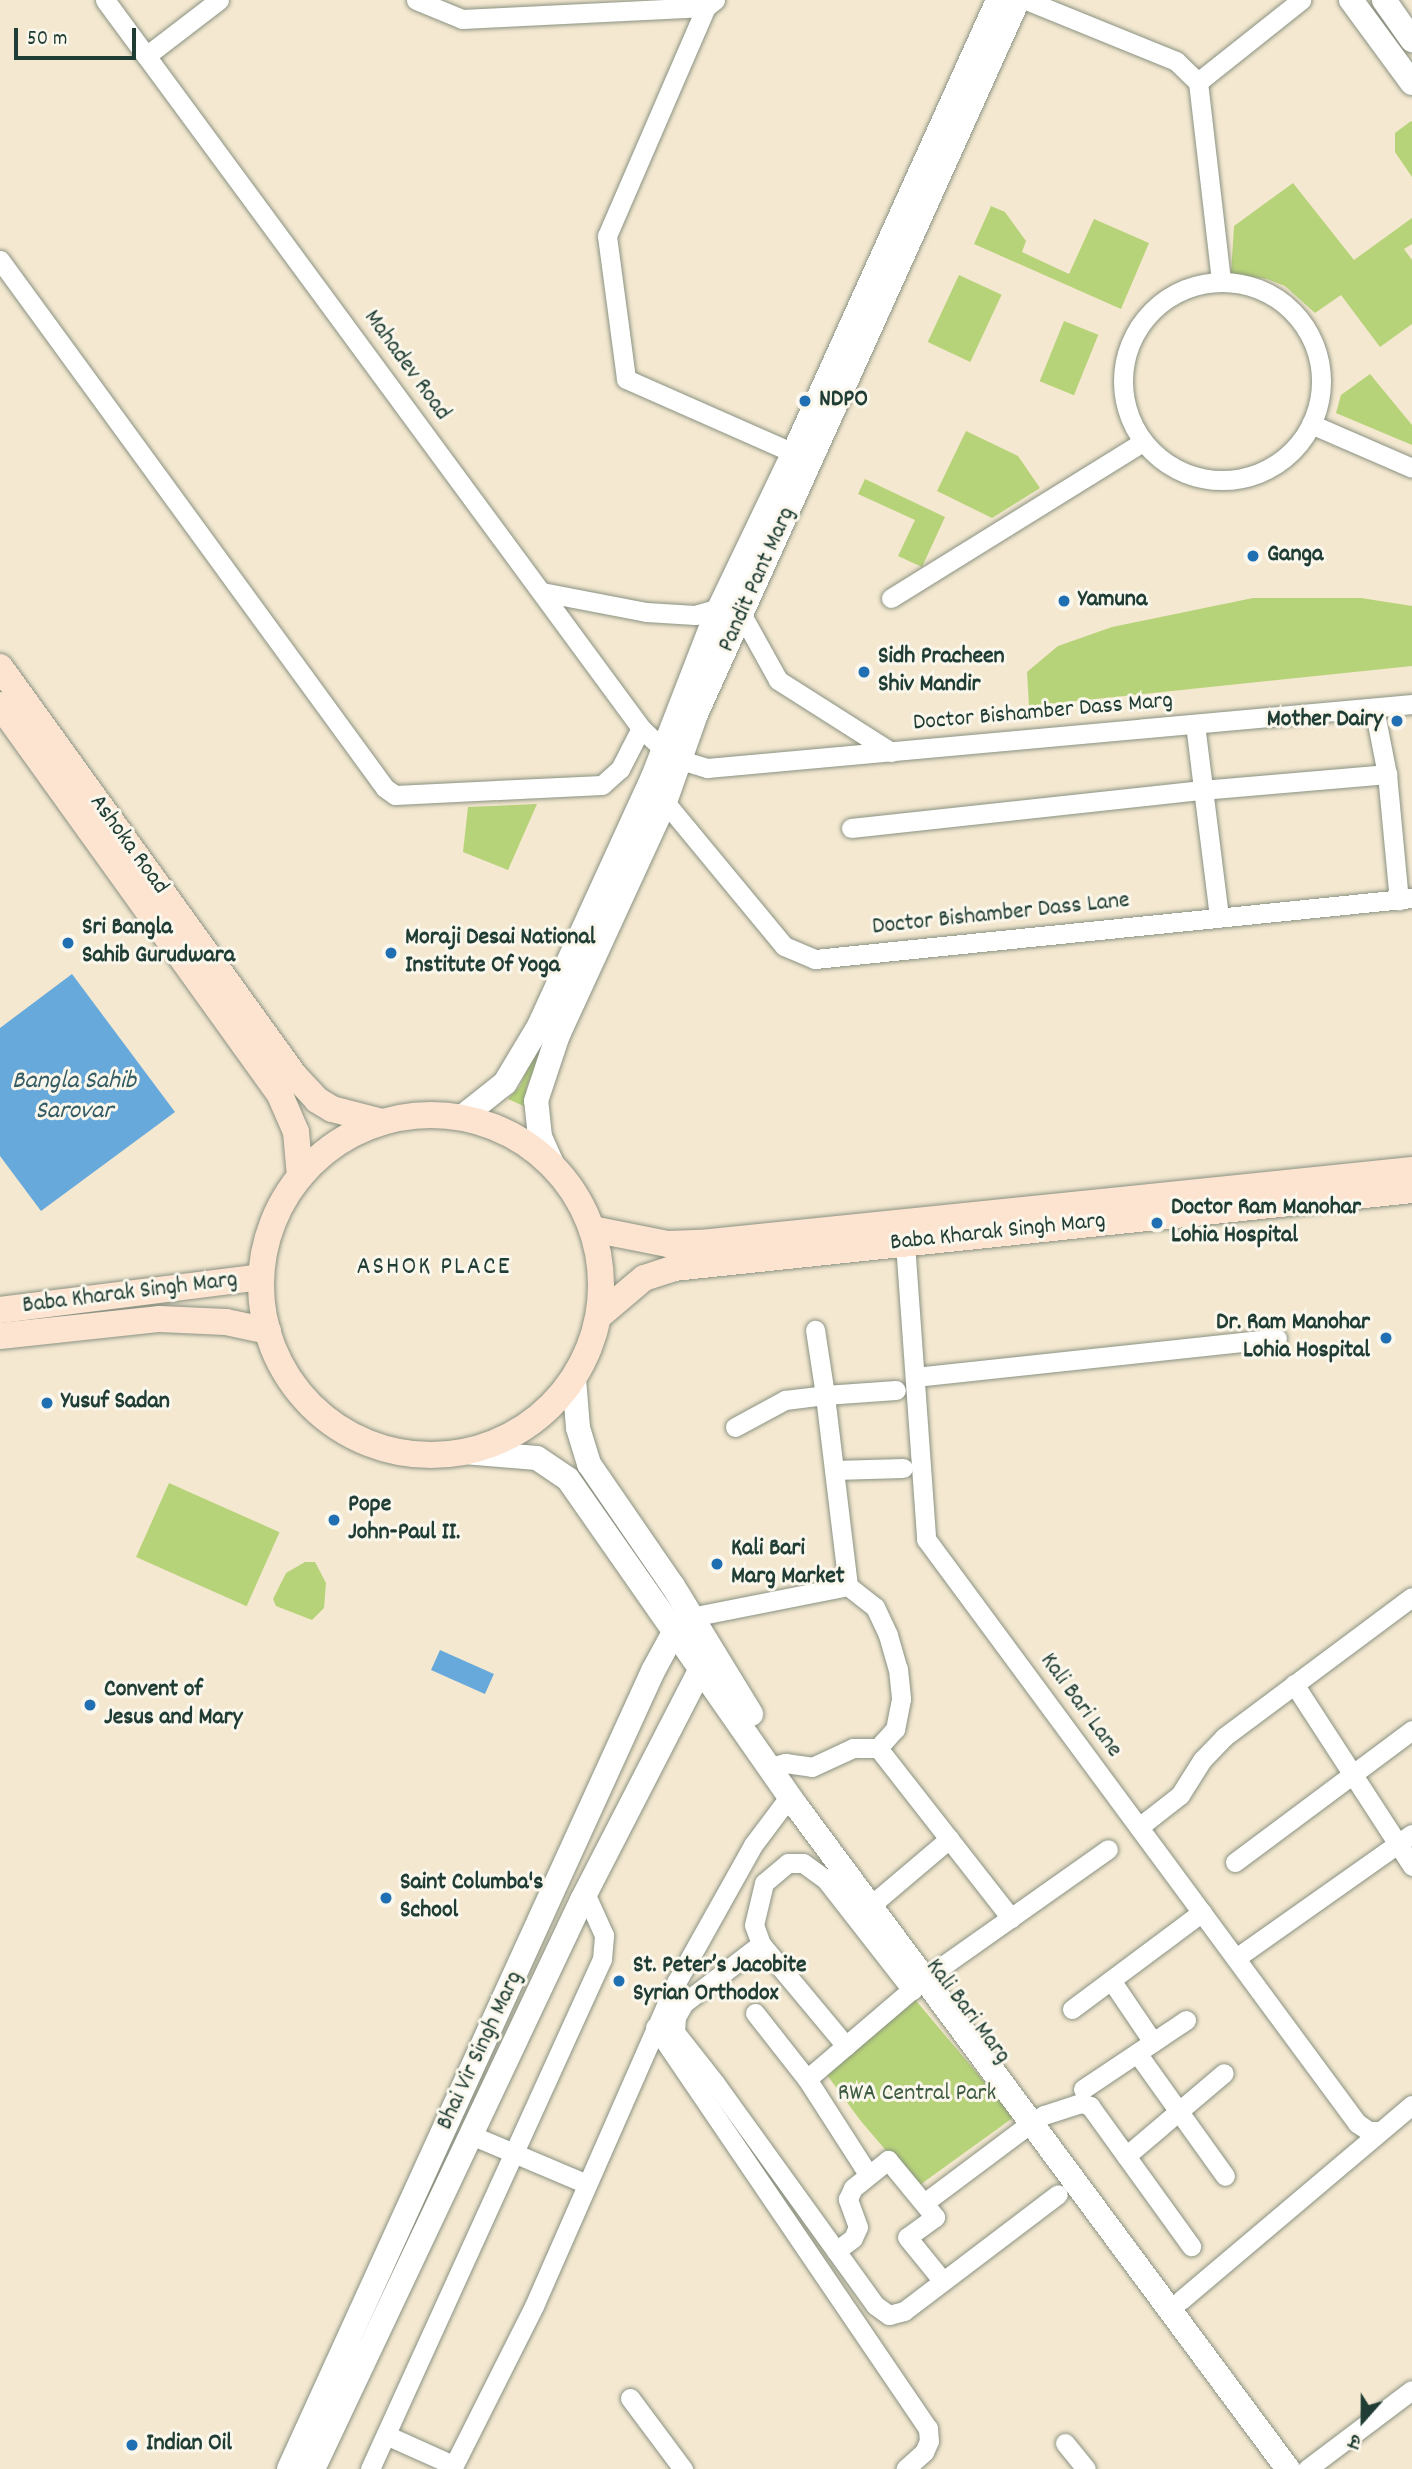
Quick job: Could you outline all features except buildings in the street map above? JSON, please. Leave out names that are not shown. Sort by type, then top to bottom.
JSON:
[{"type":"main road","name":"Ashoka Road","points":[[0,667],[294,1075],[317,1101],[332,1109],[382,1122]]},
{"type":"main road","name":"Ashoka Road","points":[[5,715],[280,1095],[296,1132],[300,1177]]},
{"type":"main road","points":[[429,1115],[461,1118],[510,1135],[553,1166],[576,1196],[592,1229],[601,1272],[599,1316],[590,1349],[574,1379],[552,1406],[533,1422],[488,1446],[439,1455],[388,1450],[342,1430],[322,1415],[288,1377],[268,1331],[261,1277],[272,1223],[300,1177],[337,1143],[382,1122],[429,1115]]},
{"type":"main road","name":"Baba Kharak Singh Marg","points":[[592,1229],[668,1244],[701,1243],[1412,1170]]},
{"type":"main road","name":"Baba Kharak Singh Marg","points":[[599,1316],[644,1278],[674,1268],[1412,1190]]},
{"type":"main road","name":"Baba Kharak Singh Marg","points":[[0,1310],[184,1289],[261,1277]]},
{"type":"main road","name":"Baba Kharak Singh Marg","points":[[0,1336],[160,1319],[226,1322],[268,1331]]},
{"type":"street","name":"Mahadev Road","points":[[104,0],[641,727],[671,756]]},
{"type":"street","points":[[146,56],[219,0]]},
{"type":"street","points":[[416,0],[461,19],[710,3],[607,236],[626,379],[794,453]]},
{"type":"street","name":"Pandit Pant Marg","points":[[553,1166],[540,1137],[536,1101],[549,1030],[671,756],[794,453],[998,0]]},
{"type":"street","name":"Pandit Pant Marg","points":[[731,611],[1018,0]]},
{"type":"street","points":[[1026,0],[1176,61],[1198,82],[1221,281]]},
{"type":"street","points":[[1198,82],[1301,0]]},
{"type":"street","points":[[1351,0],[1412,83]]},
{"type":"street","points":[[1384,0],[1412,40]]},
{"type":"street","points":[[0,260],[385,788],[395,795],[601,785],[620,769],[641,727]]},
{"type":"street","points":[[1221,281],[1255,287],[1283,302],[1307,327],[1317,349],[1322,383],[1318,410],[1302,441],[1284,459],[1254,475],[1229,481],[1182,473],[1143,442],[1126,411],[1122,394],[1124,359],[1135,330],[1172,294],[1221,281]]},
{"type":"street","points":[[1311,424],[1412,468]]},
{"type":"street","points":[[891,598],[1143,442]]},
{"type":"street","points":[[542,592],[646,612],[695,615],[731,611],[778,680],[892,752]]},
{"type":"street","name":"Doctor Bishamber Dass Marg","points":[[671,756],[707,768],[1412,704]]},
{"type":"street","points":[[1374,708],[1406,899]]},
{"type":"street","points":[[1195,724],[1219,917]]},
{"type":"street","name":"Pandit Pant Marg","points":[[461,1118],[505,1083],[549,1030],[665,802],[671,756]]},
{"type":"street","points":[[851,828],[1202,790],[1387,774]]},
{"type":"street","name":"Doctor Bishamber Dass Lane","points":[[665,802],[784,946],[815,959],[1406,899]]},
{"type":"street","name":"Kali Bari Lane","points":[[905,1243],[926,1539],[1357,2123],[1369,2131],[1378,2132]]},
{"type":"street","points":[[777,1765],[812,1767],[853,1748],[877,1748],[895,1730],[901,1699],[898,1669],[875,1607],[848,1586],[815,1330]]},
{"type":"street","points":[[915,1377],[1277,1338]]},
{"type":"street","points":[[574,1379],[578,1428],[589,1464],[684,1620]]},
{"type":"street","points":[[736,1427],[785,1400],[897,1390]]},
{"type":"street","points":[[464,1452],[537,1458],[568,1479],[684,1620]]},
{"type":"street","points":[[834,1470],[903,1468]]},
{"type":"street","points":[[684,1620],[848,1586]]},
{"type":"street","points":[[1139,1827],[1180,1795],[1202,1760],[1224,1737],[1412,1597]]},
{"type":"street","name":"Kali Bari Marg","points":[[684,1620],[705,1660],[876,1901],[924,1980],[1181,2300],[1307,2469]]},
{"type":"street","name":"Bhai Vir Singh Marg","points":[[289,2469],[684,1620]]},
{"type":"street","name":"Bhai Vir Singh Marg","points":[[313,2469],[585,1894],[705,1660]]},
{"type":"street","points":[[1294,1684],[1352,1775],[1405,1839],[1412,1866]]},
{"type":"street","points":[[1235,1862],[1412,1730]]},
{"type":"street","points":[[877,1748],[1011,1918]]},
{"type":"street","name":"Kali Bari Marg","points":[[777,1765],[789,1797],[876,1901]]},
{"type":"street","points":[[386,2435],[452,2467],[534,2306],[654,2027],[753,1845],[789,1797]]},
{"type":"street","points":[[876,1901],[949,1839]]},
{"type":"street","points":[[1236,1958],[1405,1839]]},
{"type":"street","points":[[807,2079],[924,1980],[1108,1849]]},
{"type":"street","points":[[846,2046],[761,1944],[754,1925],[764,1883],[788,1863],[803,1863],[826,1880],[924,1980]]},
{"type":"street","points":[[370,2469],[605,1948],[604,1935],[585,1894]]},
{"type":"street","points":[[1072,2009],[1202,1912]]},
{"type":"street","points":[[761,1944],[684,2003],[676,2017],[675,2032],[715,2082],[875,2305],[888,2315],[904,2311],[1058,2194]]},
{"type":"street","points":[[1111,1980],[1178,2112],[1225,2176]]},
{"type":"street","points":[[755,2013],[807,2079],[868,2174]]},
{"type":"street","points":[[1083,2089],[1186,2020]]},
{"type":"street","points":[[654,2027],[928,2428],[929,2441],[924,2452],[905,2469]]},
{"type":"street","points":[[1126,2156],[1224,2073]]},
{"type":"street","points":[[924,2203],[1037,2119],[1076,2102],[1090,2106],[1191,2246]]},
{"type":"street","points":[[1181,2300],[1412,2105]]},
{"type":"street","name":"Kali Bari Marg","points":[[1037,2119],[1288,2469]]},
{"type":"street","points":[[471,2135],[587,2184]]},
{"type":"street","points":[[836,2250],[853,2238],[858,2227],[848,2199],[853,2188],[888,2160],[936,2217],[907,2237],[942,2280]]},
{"type":"street","points":[[1307,2469],[1412,2390]]},
{"type":"street","points":[[630,2398],[684,2469]]},
{"type":"street","points":[[1065,2443],[1086,2469]]},
{"type":"green space","points":[[1411,121],[1412,177],[1395,152],[1395,133]]},
{"type":"green space","points":[[1293,183],[1354,260],[1412,218],[1412,244],[1404,249],[1412,260],[1412,324],[1380,347],[1341,295],[1315,313],[1285,286],[1267,279],[1231,274],[1234,226]]},
{"type":"green space","points":[[991,206],[1005,212],[1026,241],[1022,252],[1069,274],[1094,219],[1149,243],[1121,309],[974,244]]},
{"type":"green space","points":[[959,275],[1002,295],[970,362],[928,342]]},
{"type":"green space","points":[[1064,321],[1098,335],[1074,395],[1040,381]]},
{"type":"green space","points":[[1370,374],[1412,425],[1412,445],[1336,413],[1341,395]]},
{"type":"green space","points":[[966,431],[1018,456],[1040,488],[992,518],[937,491]]},
{"type":"green space","points":[[865,479],[945,517],[922,567],[898,556],[915,520],[858,494]]},
{"type":"green space","points":[[1253,598],[1361,598],[1412,606],[1412,666],[1029,706],[1027,672],[1058,646],[1112,627]]},
{"type":"green space","points":[[537,804],[508,870],[463,852],[468,807]]},
{"type":"green space","points":[[543,1032],[550,1035],[526,1088],[526,1107],[508,1099],[520,1086]]},
{"type":"green space","points":[[169,1483],[280,1532],[247,1606],[136,1557]]},
{"type":"green space","points":[[305,1562],[315,1562],[326,1583],[324,1608],[312,1620],[276,1606],[273,1599],[286,1573]]},
{"type":"green space","name":"RWA Central Park","points":[[912,1996],[1014,2117],[917,2187],[860,2120],[819,2064]]},
{"type":"water","name":"Bangla Sahib Sarovar","points":[[72,974],[175,1112],[41,1211],[0,1156],[0,1028]]},
{"type":"water","points":[[440,1650],[494,1674],[485,1694],[431,1670]]},
{"type":"place","name":"NDPO","points":[[805,401]]},
{"type":"place","name":"Ganga","points":[[1253,556]]},
{"type":"place","name":"Yamuna","points":[[1064,601]]},
{"type":"place","name":"Sidh Pracheen Shiv Mandir","points":[[864,672]]},
{"type":"place","name":"Mother Dairy","points":[[1397,721]]},
{"type":"place","name":"Sri Bangla Sahib Gurudwara","points":[[68,943]]},
{"type":"place","name":"Moraji Desai National Institute Of Yoga","points":[[391,953]]},
{"type":"place","name":"Doctor Ram Manohar Lohia Hospital","points":[[1157,1223]]},
{"type":"place","name":"Dr. Ram Manohar Lohia Hospital","points":[[1386,1338]]},
{"type":"place","name":"Yusuf Sadan","points":[[47,1403]]},
{"type":"place","name":"Pope John-Paul II.","points":[[334,1520]]},
{"type":"place","name":"Kali Bari Marg Market","points":[[717,1564]]},
{"type":"place","name":"Convent of Jesus and Mary","points":[[90,1705]]},
{"type":"place","name":"Saint Columba's School","points":[[386,1898]]},
{"type":"place","name":"St. Peter’s Jacobite Syrian Orthodox","points":[[619,1981]]},
{"type":"place","name":"Indian Oil","points":[[132,2445]]},
{"type":"district","name":"ASHOK PLACE","points":[[434,1268]]}]
